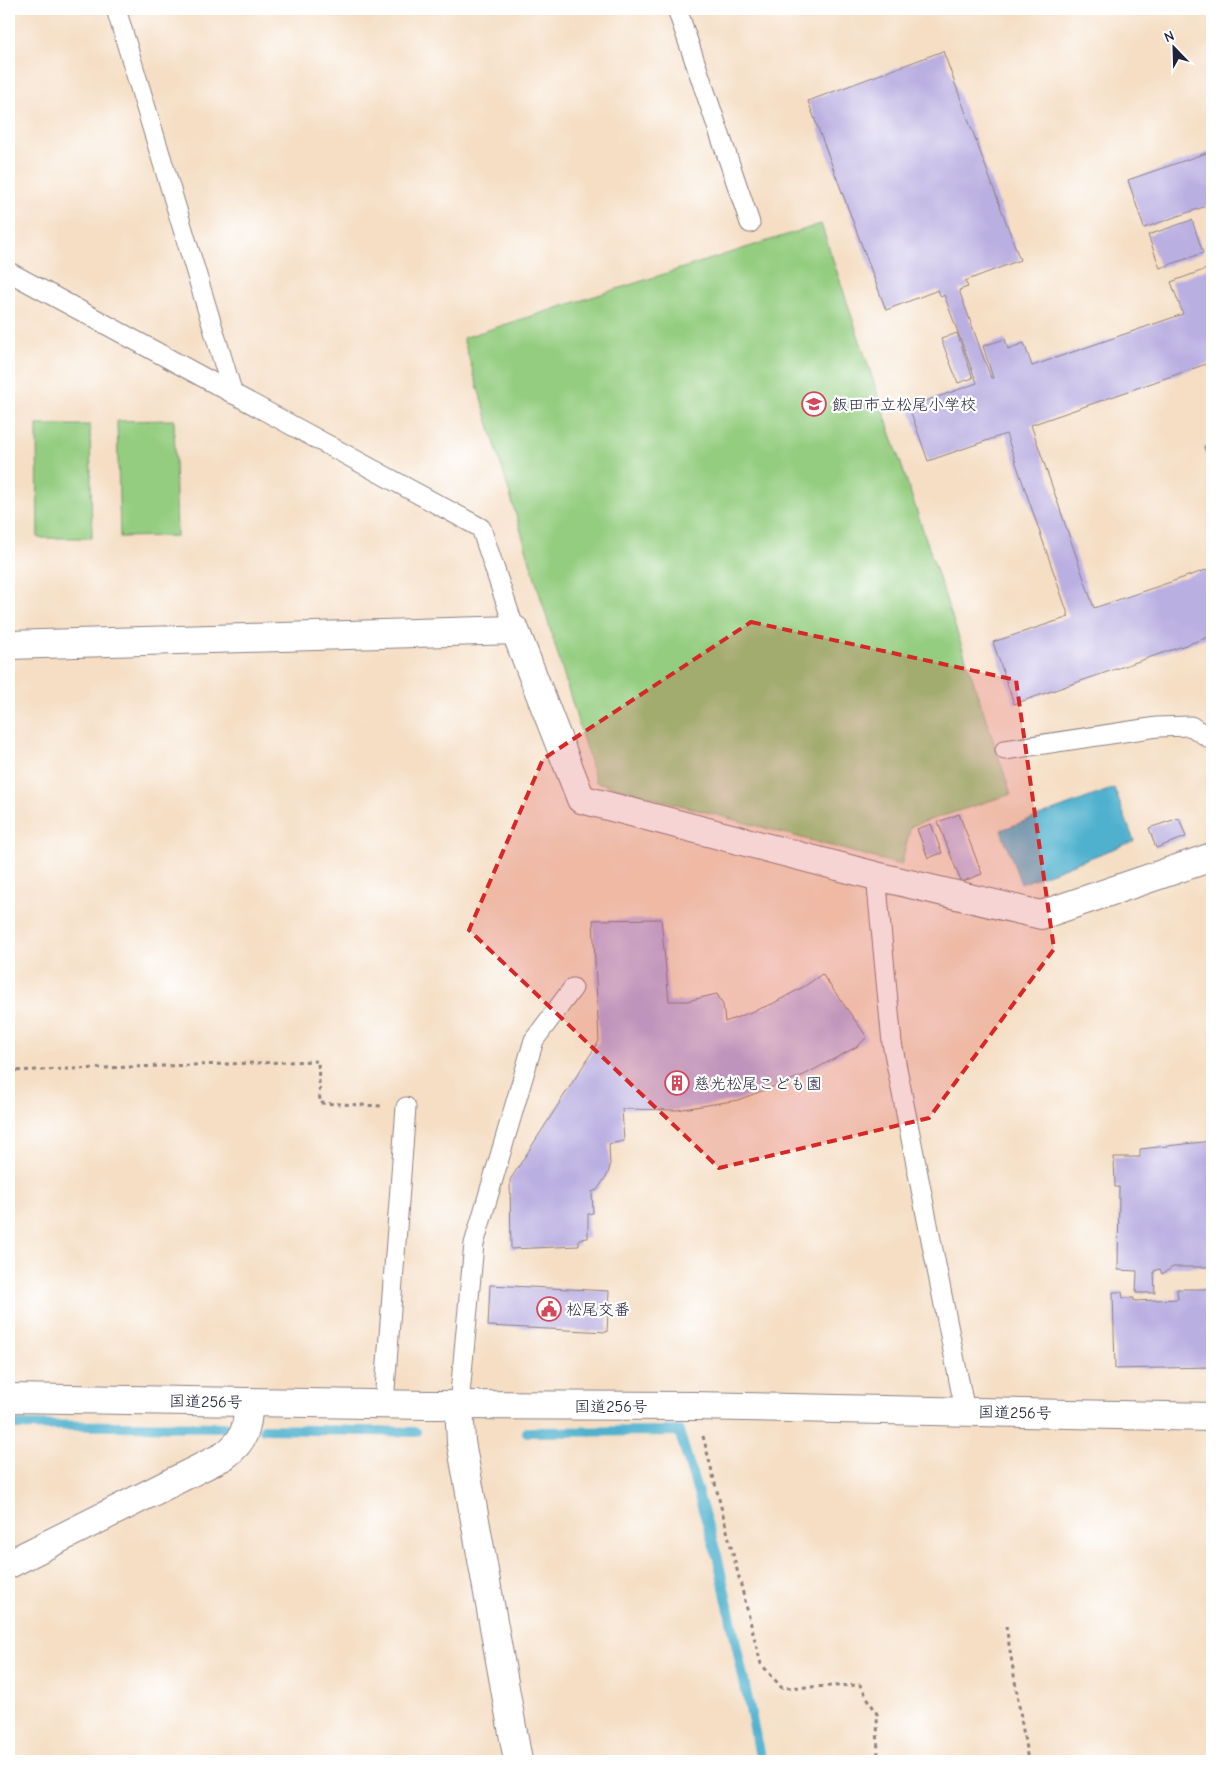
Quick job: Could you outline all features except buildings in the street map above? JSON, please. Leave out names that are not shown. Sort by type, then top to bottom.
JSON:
[{"type":"main road","points":[[9,645],[515,630],[581,799],[876,876],[1041,915],[1212,857]]},
{"type":"main road","name":"国道256号","points":[[9,1398],[459,1405],[695,1406],[1212,1417]]},
{"type":"main road","points":[[9,1564],[224,1456],[236,1448],[244,1436],[248,1422],[249,1402]]},
{"type":"main road","points":[[459,1405],[462,1442],[518,1761]]},
{"type":"lane","points":[[116,9],[233,394]]},
{"type":"lane","points":[[677,9],[750,224]]},
{"type":"lane","points":[[9,272],[480,528],[515,630]]},
{"type":"lane","points":[[1005,750],[1157,727],[1191,726],[1212,740]]},
{"type":"lane","points":[[876,876],[892,1044],[965,1411]]},
{"type":"lane","points":[[459,1405],[474,1244],[534,1040],[573,988]]},
{"type":"lane","points":[[384,1403],[406,1107]]},
{"type":"path","points":[[9,1071],[318,1061],[320,1103],[406,1107]]},
{"type":"path","points":[[695,1406],[762,1664],[782,1688],[860,1685],[878,1714],[878,1761]]},
{"type":"path","points":[[1006,1626],[1028,1761]]},
{"type":"highlighted area","points":[[751,622],[1016,680],[1054,949],[929,1118],[719,1168],[469,930],[543,759]]},
{"type":"green space","points":[[821,224],[1011,794],[911,826],[901,865],[596,782],[463,338]]},
{"type":"green space","points":[[174,420],[177,536],[120,537],[117,421]]},
{"type":"green space","points":[[37,425],[90,425],[92,538],[38,538]]},
{"type":"water","points":[[1114,788],[1134,841],[1021,884],[1001,830]]},
{"type":"waterway","points":[[9,1425],[225,1427]]},
{"type":"waterway","points":[[264,1429],[416,1432]]},
{"type":"waterway","points":[[527,1432],[679,1431],[718,1559],[761,1761]]},
{"type":"place","name":"飯田市立松尾小学校","points":[[814,404]]},
{"type":"place","name":"慈光松尾こども園","points":[[677,1083]]},
{"type":"place","name":"松尾交番","points":[[549,1309]]}]
